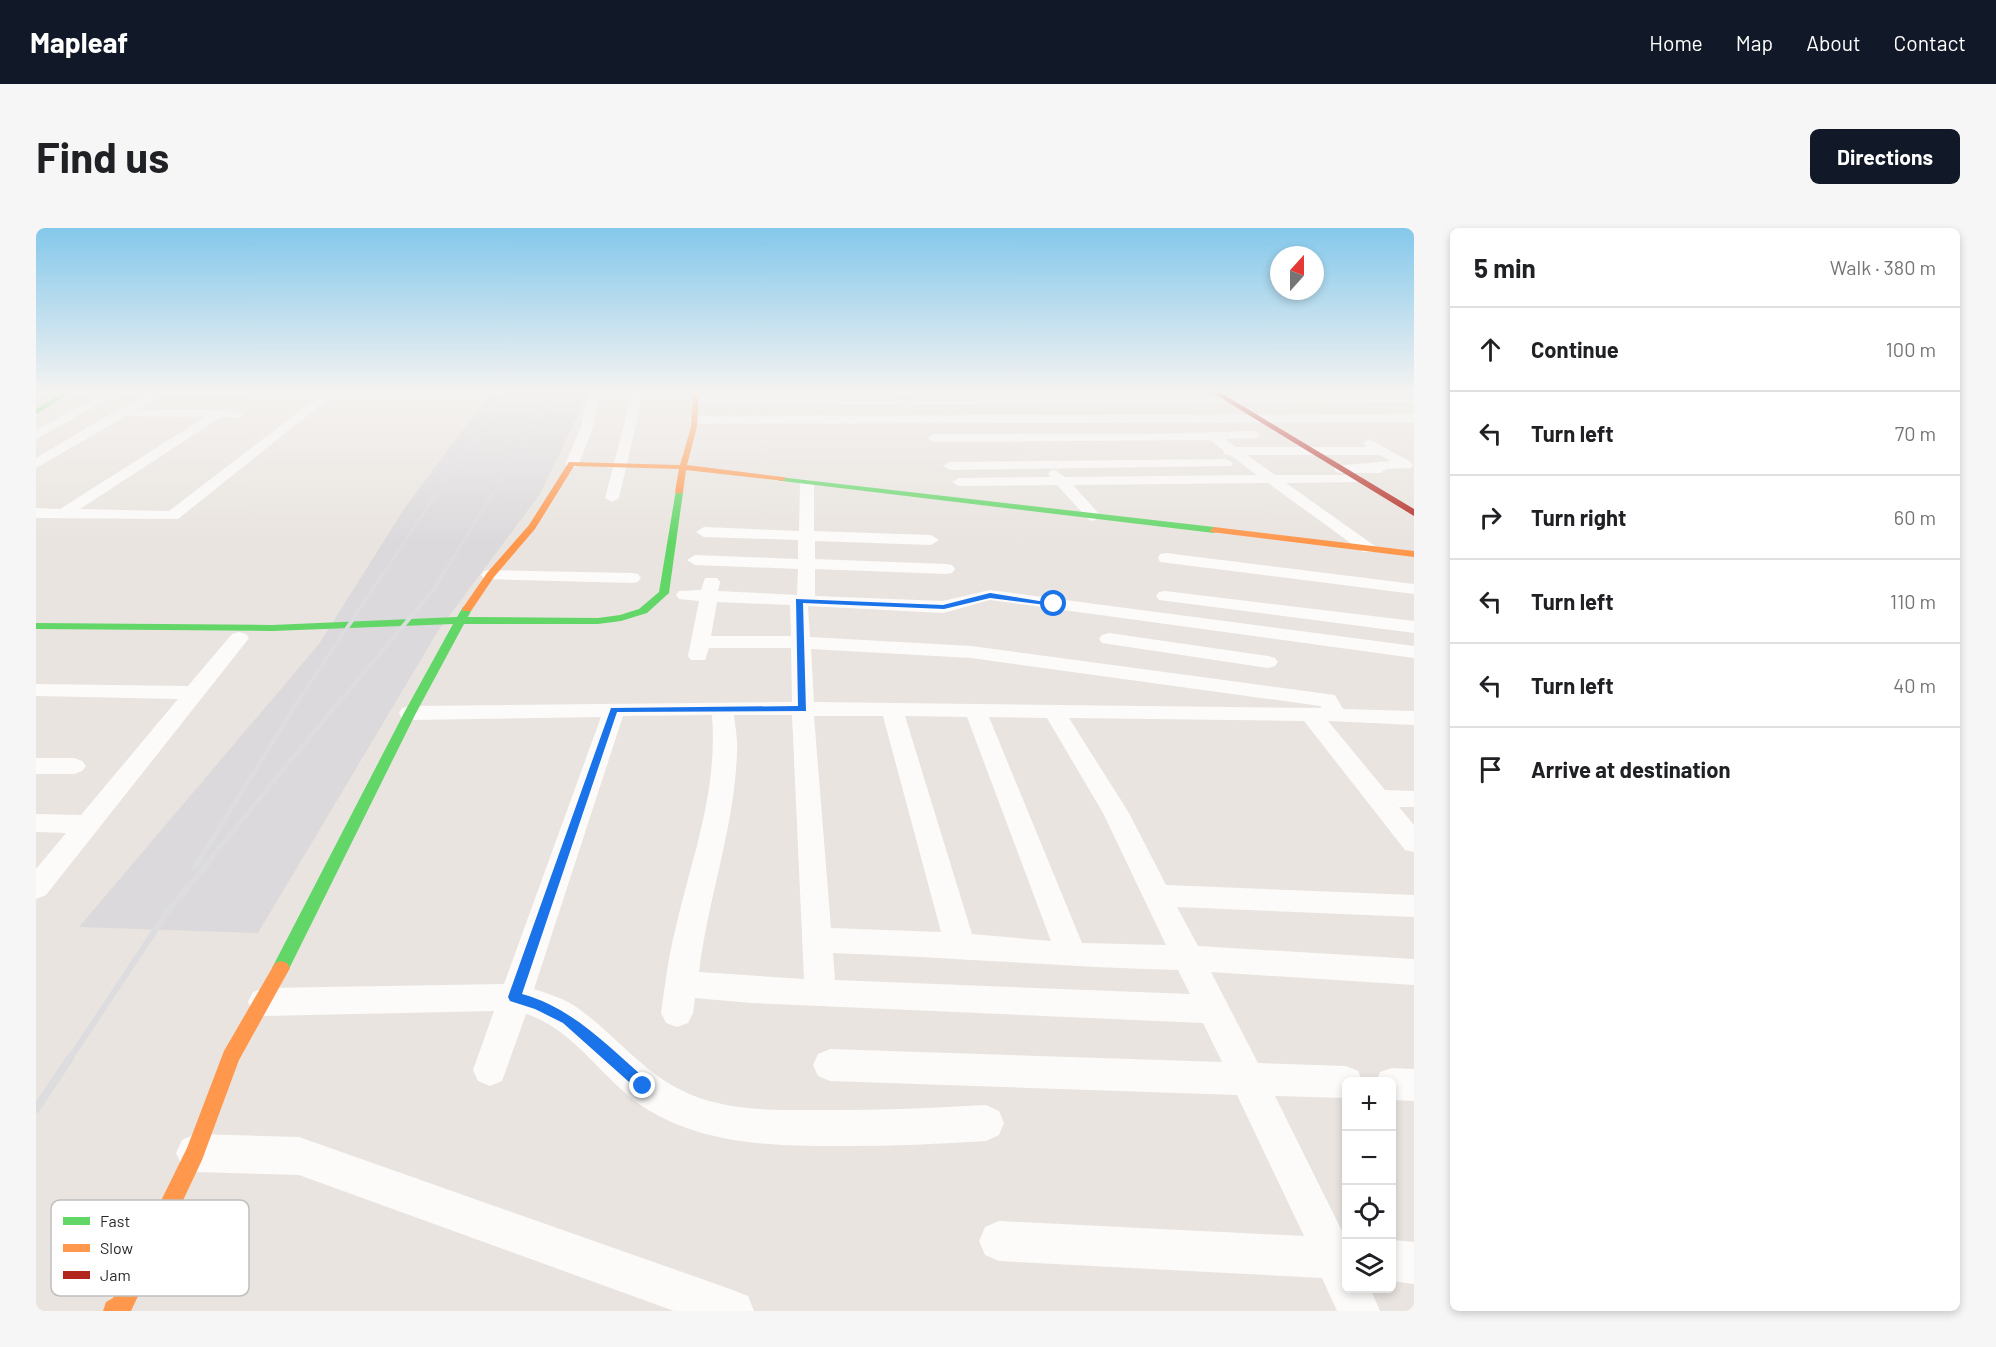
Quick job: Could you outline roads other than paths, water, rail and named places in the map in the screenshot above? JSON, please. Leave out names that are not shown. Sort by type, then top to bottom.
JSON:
[{"type":"street","points":[[36,464],[76,441]]},
{"type":"street","points":[[63,514],[177,441]]},
{"type":"street","points":[[36,513],[173,516],[269,441]]},
{"type":"street","points":[[173,1200],[195,1153],[231,1058],[264,1002],[410,713],[461,618],[490,575],[532,527],[572,464],[582,441]]},
{"type":"street","points":[[612,498],[627,441]]},
{"type":"street","points":[[36,626],[272,628],[474,620],[598,621],[621,618],[643,611],[664,593],[689,441]]},
{"type":"street","points":[[936,441],[970,502]]},
{"type":"street","points":[[942,452],[1007,441]]},
{"type":"street","points":[[1024,441],[1092,516]]},
{"type":"street","points":[[1095,441],[1137,480]]},
{"type":"street","points":[[1146,441],[1191,480]]},
{"type":"street","points":[[1219,441],[1369,549]]},
{"type":"street","points":[[1293,441],[1410,509]]},
{"type":"street","points":[[1368,441],[1410,465]]},
{"type":"street","points":[[1157,450],[1384,451]]},
{"type":"street","points":[[942,452],[1047,464],[1250,463],[1380,469],[1374,465],[1410,465]]},
{"type":"street","points":[[572,464],[643,468],[683,467],[1414,554]]},
{"type":"street","points":[[959,482],[1355,477]]},
{"type":"street","points":[[807,483],[806,564],[800,642],[820,993]]},
{"type":"street","points":[[704,532],[931,540]]},
{"type":"street","points":[[1166,558],[1414,589]]},
{"type":"street","points":[[695,560],[946,569]]},
{"type":"street","points":[[490,575],[632,578]]},
{"type":"street","points":[[712,577],[699,649],[800,642],[971,652],[1327,700],[1339,715]]},
{"type":"street","points":[[685,595],[944,607],[990,595],[1414,652]]},
{"type":"street","points":[[1166,596],[1414,627]]},
{"type":"street","points":[[1212,602],[1223,626]]},
{"type":"street","points":[[1103,610],[1125,712]]},
{"type":"street","points":[[36,888],[239,638]]},
{"type":"street","points":[[1109,639],[1268,662]]},
{"type":"street","points":[[36,690],[195,693]]},
{"type":"street","points":[[410,713],[722,708],[1310,714],[1414,718]]},
{"type":"street","points":[[722,708],[726,749],[722,787],[711,846],[689,933],[679,998],[820,993],[1211,1009]]},
{"type":"street","points":[[490,1070],[614,710]]},
{"type":"street","points":[[892,710],[960,946]]},
{"type":"street","points":[[975,710],[1072,955]]},
{"type":"street","points":[[1054,711],[1116,813],[1211,1009],[1342,1269]]},
{"type":"street","points":[[1310,714],[1414,843]]},
{"type":"street","points":[[36,766],[74,766]]},
{"type":"street","points":[[1378,798],[1414,800]]},
{"type":"street","points":[[36,824],[90,824]]},
{"type":"street","points":[[1156,895],[1414,906]]},
{"type":"street","points":[[818,940],[960,946],[1072,955],[1187,958],[1414,972]]},
{"type":"street","points":[[264,1002],[515,997],[539,1004],[567,1019],[643,1086],[668,1102],[701,1115],[752,1126],[807,1128],[917,1128],[986,1123]]},
{"type":"street","points":[[830,1065],[1342,1082]]},
{"type":"street","points":[[1396,1084],[1414,1085]]},
{"type":"street","points":[[195,1153],[299,1156],[734,1311]]},
{"type":"street","points":[[999,1241],[1342,1273]]},
{"type":"street","points":[[1396,1262],[1414,1263]]},
{"type":"street","points":[[1352,1293],[1359,1311]]},
{"type":"railway","points":[[451,472],[472,441]]},
{"type":"railway","points":[[506,472],[525,441]]},
{"type":"railway","points":[[384,573],[452,470]]},
{"type":"railway","points":[[444,573],[507,470]]},
{"type":"railway","points":[[299,700],[385,571]]},
{"type":"railway","points":[[341,700],[435,588],[445,571]]},
{"type":"railway","points":[[200,859],[300,698]]},
{"type":"railway","points":[[210,859],[342,698]]},
{"type":"railway","points":[[195,867],[201,858]]},
{"type":"railway","points":[[69,1060],[168,911],[212,858]]},
{"type":"railway","points":[[36,1109],[70,1058]]}]
